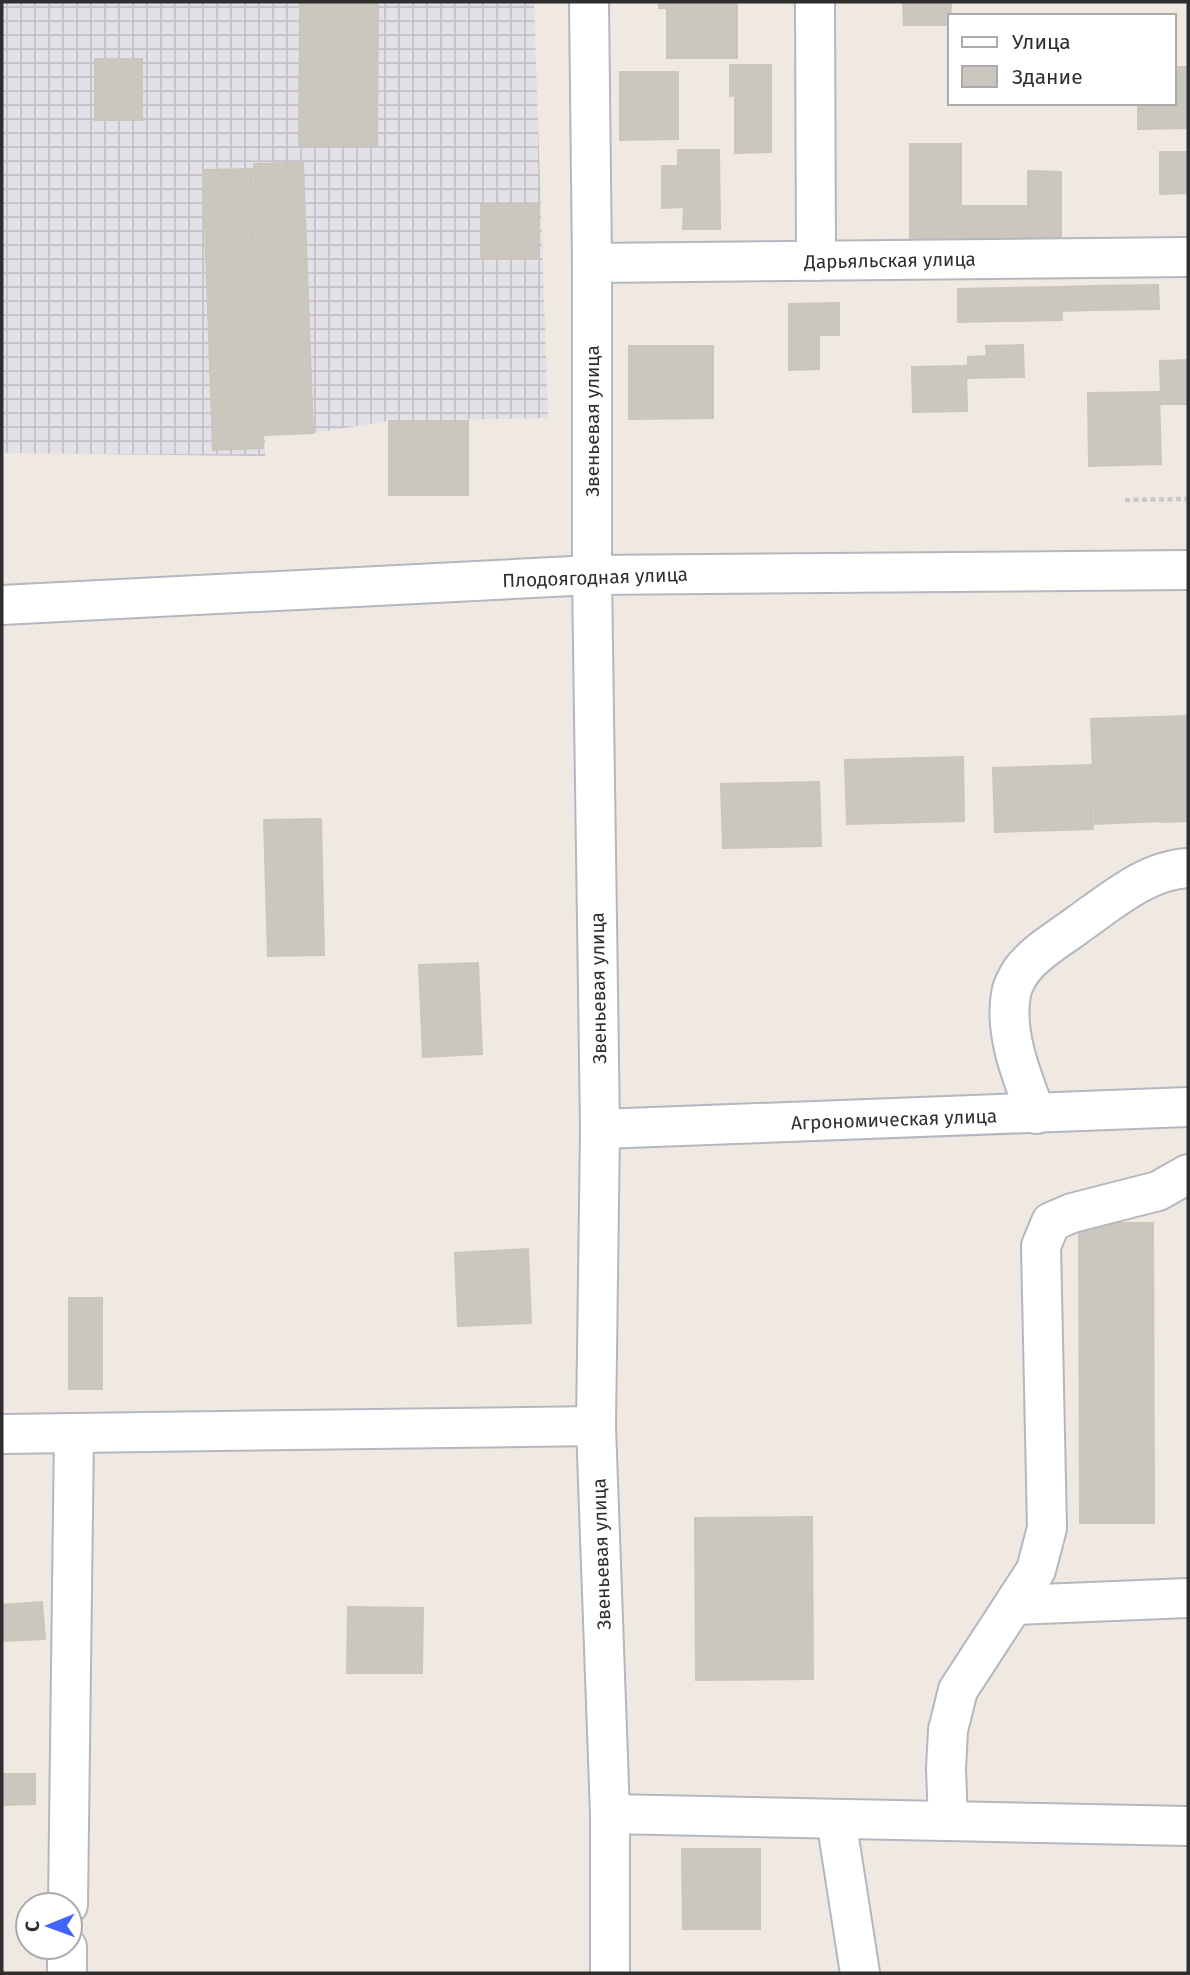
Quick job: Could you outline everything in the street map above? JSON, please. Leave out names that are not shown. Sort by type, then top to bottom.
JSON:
[{"type":"street","name":"Звеньевая улица","points":[[589,2],[592,575],[600,1129],[596,1426],[610,1814],[610,1973]]},
{"type":"street","points":[[815,2],[816,261]]},
{"type":"street","name":"Дарьяльская улица","points":[[592,263],[1188,257]]},
{"type":"street","name":"Плодоягодная улица","points":[[2,605],[592,575],[1188,570]]},
{"type":"street","points":[[1036,1114],[1020,1071],[1011,1029],[1011,994],[1021,972],[1038,953],[1125,891],[1149,878],[1188,868]]},
{"type":"street","name":"Агрономическая улица","points":[[600,1129],[1188,1107]]},
{"type":"street","points":[[948,1821],[948,1730],[958,1690],[1036,1570],[1047,1528],[1041,1246],[1051,1222],[1072,1213],[1158,1192],[1188,1174]]},
{"type":"street","points":[[2,1434],[596,1426]]},
{"type":"street","points":[[68,1891],[74,1433]]},
{"type":"street","points":[[1014,1605],[1188,1598]]},
{"type":"street","points":[[610,1814],[1188,1826]]},
{"type":"street","points":[[836,1819],[860,1973]]},
{"type":"path","points":[[1125,500],[1188,499]]},
{"type":"shaded area","points":[[2,2],[534,2],[548,418],[389,421],[313,433],[265,435],[265,456],[2,453]]},
{"type":"building","points":[[300,2],[378,2],[377,145],[299,145]]},
{"type":"building","points":[[659,2],[737,2],[737,58],[667,58],[667,8],[659,8]]},
{"type":"building","points":[[903,2],[951,2],[948,25],[904,25]]},
{"type":"building","points":[[95,59],[142,59],[142,120],[95,120]]},
{"type":"building","points":[[730,65],[771,65],[771,152],[735,153],[735,95],[730,96]]},
{"type":"building","points":[[1176,67],[1188,67],[1188,128],[1138,129],[1138,105],[1176,105]]},
{"type":"building","points":[[620,72],[678,72],[678,139],[620,140]]},
{"type":"building","points":[[910,144],[961,144],[961,241],[910,241]]},
{"type":"building","points":[[678,150],[719,150],[720,229],[683,229],[684,207],[662,208],[662,166],[678,166]]},
{"type":"building","points":[[1160,152],[1188,152],[1188,193],[1160,194]]},
{"type":"building","points":[[303,163],[313,433],[264,435],[254,164]]},
{"type":"building","points":[[252,169],[263,448],[213,450],[203,170]]},
{"type":"building","points":[[1028,171],[1061,172],[1061,241],[963,241],[963,206],[1028,206]]},
{"type":"building","points":[[481,205],[538,205],[539,259],[481,259]]},
{"type":"building","points":[[1158,285],[1159,309],[1092,310],[1091,286]]},
{"type":"building","points":[[1091,286],[1091,310],[1062,311],[1062,287]]},
{"type":"building","points":[[1061,287],[1062,320],[958,322],[958,289]]},
{"type":"building","points":[[839,303],[839,335],[819,335],[819,369],[789,370],[789,304]]},
{"type":"building","points":[[1023,345],[1024,377],[968,378],[968,357],[987,356],[986,346]]},
{"type":"building","points":[[629,346],[713,346],[713,418],[629,419]]},
{"type":"building","points":[[1188,360],[1188,404],[1161,404],[1160,361]]},
{"type":"building","points":[[966,366],[967,411],[913,412],[912,367]]},
{"type":"building","points":[[1159,392],[1161,464],[1089,466],[1088,393]]},
{"type":"building","points":[[389,421],[468,421],[468,495],[389,495]]},
{"type":"building","points":[[1188,716],[1188,754],[1159,755],[1162,821],[1095,824],[1091,719]]},
{"type":"building","points":[[1188,755],[1188,821],[1162,822],[1159,756]]},
{"type":"building","points":[[963,757],[964,821],[847,824],[845,760]]},
{"type":"building","points":[[1091,765],[1093,829],[995,832],[993,768]]},
{"type":"building","points":[[819,782],[821,846],[723,848],[721,784]]},
{"type":"building","points":[[321,819],[324,955],[268,956],[264,820]]},
{"type":"building","points":[[478,963],[482,1054],[423,1057],[419,965]]},
{"type":"building","points":[[1079,1223],[1153,1223],[1154,1523],[1080,1523]]},
{"type":"building","points":[[528,1249],[531,1323],[458,1326],[455,1253]]},
{"type":"building","points":[[69,1298],[102,1298],[102,1389],[69,1389]]},
{"type":"building","points":[[812,1517],[813,1679],[696,1680],[695,1518]]},
{"type":"building","points":[[42,1602],[45,1639],[2,1641],[2,1605]]},
{"type":"building","points":[[348,1607],[423,1608],[422,1673],[347,1673]]},
{"type":"building","points":[[2,1774],[35,1774],[35,1804],[2,1805]]},
{"type":"building","points":[[682,1849],[760,1849],[760,1929],[683,1929]]}]
